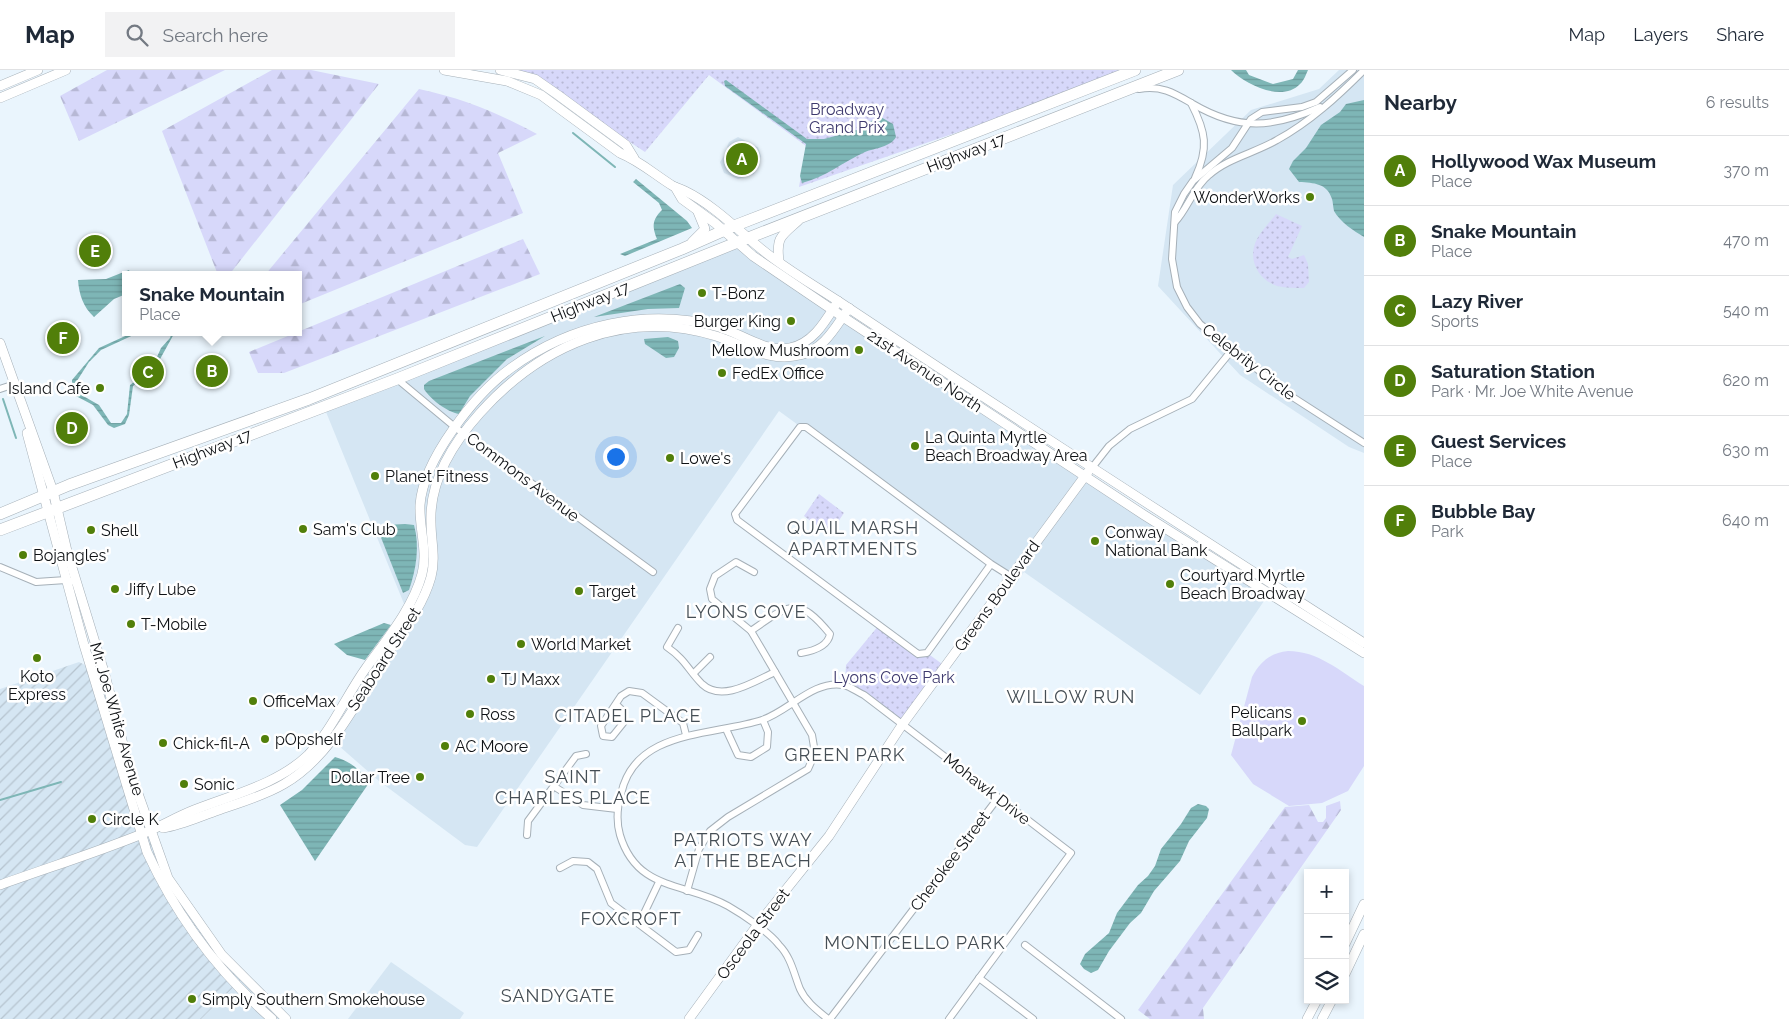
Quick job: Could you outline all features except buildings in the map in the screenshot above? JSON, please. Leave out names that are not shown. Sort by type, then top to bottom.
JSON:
[{"type":"highway","name":"Highway 17","points":[[0,530],[49,502],[682,249],[729,228],[1135,70]]},
{"type":"highway","name":"Highway 17","points":[[0,514],[49,502],[397,379],[742,240],[1178,70]]},
{"type":"highway","points":[[0,520],[49,502]]},
{"type":"street","points":[[0,86],[38,70]]},
{"type":"street","points":[[0,98],[66,70]]},
{"type":"street","name":"21st Avenue North","points":[[444,70],[507,81],[541,95],[620,153],[634,158],[675,187],[685,190],[742,240],[753,256],[843,317],[1088,473],[1364,653]]},
{"type":"street","name":"21st Avenue North","points":[[500,70],[535,79],[626,145],[634,158]]},
{"type":"street","name":"Celebrity Circle","points":[[1353,70],[1316,102],[1302,107],[1262,112],[1249,123],[1232,148],[1193,181],[1179,202],[1175,212],[1172,259],[1177,287],[1196,319],[1291,396],[1364,443]]},
{"type":"street","points":[[1175,222],[1182,214],[1197,188],[1209,175],[1238,158],[1276,141],[1308,120],[1364,70]]},
{"type":"street","points":[[1119,93],[1155,87],[1171,91],[1211,113],[1249,123],[1266,124],[1286,121],[1326,104]]},
{"type":"street","points":[[1191,103],[1200,121],[1205,146],[1201,164],[1193,181]]},
{"type":"street","name":"21st Avenue North","points":[[675,187],[682,199],[729,228]]},
{"type":"street","points":[[682,249],[703,233],[705,229],[703,220],[697,210]]},
{"type":"street","points":[[779,261],[777,242],[781,235],[803,216]]},
{"type":"street","name":"21st Avenue North","points":[[742,240],[779,261],[974,389],[1088,473],[1151,505],[1364,642]]},
{"type":"street","name":"Seaboard Street","points":[[460,431],[482,395],[508,371],[540,348],[584,330],[611,323],[640,319],[669,320],[720,328],[780,350],[800,346],[809,340],[838,301]]},
{"type":"street","name":"Seaboard Street","points":[[0,885],[140,835],[284,773],[308,754],[414,596],[424,561],[420,526],[421,493],[441,448],[507,385],[529,368],[564,346],[586,338],[642,328],[666,328],[713,335],[766,356],[787,358],[813,351],[833,333],[849,308]]},
{"type":"street","name":"Mr. Joe White Avenue","points":[[0,343],[15,384],[49,502],[105,675],[130,771],[168,878],[216,948],[286,1019]]},
{"type":"street","name":"Greens Boulevard","points":[[902,726],[1010,576],[1110,446],[1130,429],[1192,399],[1232,350]]},
{"type":"street","name":"Commons Avenue","points":[[397,379],[460,431],[653,572]]},
{"type":"street","points":[[0,389],[15,384]]},
{"type":"street","points":[[991,564],[927,653],[918,654],[737,520],[735,514],[800,427],[806,427],[991,564],[1010,576]]},
{"type":"street","name":"Mr. Joe White Avenue","points":[[49,502],[66,580],[140,835],[161,881],[197,941],[224,973],[272,1019]]},
{"type":"street","points":[[687,891],[699,849],[710,831],[728,817],[808,769],[815,753],[812,735],[795,703],[751,631],[712,599],[710,589],[715,576],[736,562],[754,572]]},
{"type":"street","points":[[0,567],[36,582],[66,580],[76,582]]},
{"type":"street","points":[[751,631],[770,617],[791,607],[803,607],[819,620],[830,634],[829,640],[822,646],[801,653]]},
{"type":"street","points":[[678,628],[667,647],[682,657],[708,688],[726,692],[775,672]]},
{"type":"street","points":[[694,673],[710,657]]},
{"type":"street","points":[[829,1019],[809,1003],[800,989],[792,965],[779,944],[728,906],[703,895],[659,882],[641,870],[630,857],[620,836],[617,809],[623,784],[640,758],[661,744],[686,735],[726,729],[763,720],[795,703],[819,687],[846,685],[864,695],[902,726]]},
{"type":"street","points":[[616,704],[624,712],[624,722],[612,737],[603,736],[600,730],[601,726],[616,704],[629,691],[642,693],[683,723],[686,735]]},
{"type":"street","points":[[726,729],[738,755],[751,757],[768,747],[768,732],[763,720]]},
{"type":"street","name":"Mohawk Drive","points":[[902,726],[1071,853],[979,978]]},
{"type":"street","name":"Osceola Street","points":[[689,1019],[756,927],[829,836],[902,726]]},
{"type":"street","points":[[527,835],[528,822],[576,756],[586,754]]},
{"type":"street","points":[[555,787],[583,805],[617,809]]},
{"type":"street","name":"Cherokee Street","points":[[829,1019],[998,798]]},
{"type":"street","points":[[560,868],[572,861],[588,862],[597,869],[611,902],[676,952],[689,950],[698,936]]},
{"type":"street","points":[[639,924],[659,882]]},
{"type":"street","points":[[1349,937],[1361,915],[1364,904]]},
{"type":"street","points":[[1349,966],[1364,934]]},
{"type":"street","points":[[1026,945],[1121,1019]]},
{"type":"street","points":[[949,1019],[979,978],[1033,1019]]},
{"type":"street","points":[[1307,1019],[1315,1004]]},
{"type":"street","points":[[1322,1019],[1330,1004]]},
{"type":"shaded area","points":[[1231,70],[1246,70],[1249,75],[1273,84],[1293,79],[1298,70],[1308,70],[1300,84],[1284,92],[1274,92],[1254,86]]},
{"type":"shaded area","points":[[1339,70],[1364,70],[1364,453],[1349,447],[1240,375],[1158,286],[1173,185],[1251,110],[1319,89]]},
{"type":"shaded area","points":[[726,80],[807,139],[824,139],[857,130],[879,116],[893,124],[896,137],[887,145],[865,152],[827,173],[802,183],[800,176],[806,144],[725,86],[724,81]]},
{"type":"shaded area","points":[[1364,100],[1364,237],[1340,219],[1334,211],[1332,199],[1327,190],[1319,185],[1299,182],[1289,169],[1321,125],[1340,112],[1346,104]]},
{"type":"shaded area","points":[[738,137],[750,143],[750,145],[758,147],[761,156],[754,174],[738,179],[724,173],[720,162],[729,148],[727,147],[729,142]]},
{"type":"shaded area","points":[[636,179],[687,221],[692,228],[625,256],[620,254],[657,239],[654,223],[662,210],[659,203],[633,182]]},
{"type":"shaded area","points":[[737,242],[1264,590],[1266,598],[1200,695],[1024,572],[1016,584],[779,411],[477,847],[465,845],[379,781],[331,739],[411,621],[324,407]]},
{"type":"shaded area","points":[[122,273],[122,296],[114,299],[94,317],[82,300],[78,280],[106,279]]},
{"type":"shaded area","points":[[680,284],[685,288],[679,308],[648,309],[594,317]]},
{"type":"shaded area","points":[[125,336],[131,336],[101,350],[89,362],[75,384],[78,393],[99,405],[111,423],[121,423],[127,414],[130,385],[152,368],[161,348],[171,336],[173,336],[154,370],[133,386],[129,415],[125,424],[114,428],[108,425],[93,405],[76,396],[72,388],[72,380],[99,348]]},
{"type":"shaded area","points":[[545,336],[507,359],[470,396],[459,414],[449,411],[439,404],[424,389],[424,385],[429,381]]},
{"type":"shaded area","points":[[668,337],[678,341],[679,348],[674,357],[666,358],[645,344],[644,339]]},
{"type":"shaded area","points":[[386,525],[414,525],[417,550],[409,590],[403,593],[378,530]]},
{"type":"shaded area","points":[[384,623],[391,625],[365,660],[347,655],[334,644]]},
{"type":"shaded area","points":[[79,662],[105,675],[168,878],[244,977],[201,1019],[0,1019],[0,689]]},
{"type":"shaded area","points":[[335,757],[355,767],[369,783],[315,861],[280,805],[302,790]]},
{"type":"shaded area","points":[[1198,804],[1209,809],[1207,818],[1189,841],[1180,861],[1154,891],[1141,913],[1130,923],[1109,951],[1098,970],[1091,973],[1084,969],[1080,964],[1085,954],[1109,933],[1117,913],[1155,866],[1161,849],[1191,808]]},
{"type":"shaded area","points":[[391,962],[464,1013],[460,1019],[348,1019]]},
{"type":"shaded area","points":[[244,977],[286,1019],[201,1019]]},
{"type":"green space","points":[[107,70],[225,70],[79,141],[60,96]]},
{"type":"green space","points":[[272,70],[311,70],[379,84],[232,271],[216,271],[162,131]]},
{"type":"green space","name":"Broadway Grand Prix","points":[[510,70],[1129,70],[1131,72],[799,187],[806,146],[709,75],[645,152],[535,79]]},
{"type":"green space","points":[[419,89],[480,107],[537,134],[498,153],[523,213],[302,303],[302,271],[268,271]]},
{"type":"green space","points":[[1276,214],[1302,226],[1288,257],[1292,259],[1304,255],[1308,264],[1309,282],[1304,288],[1287,288],[1270,283],[1259,273],[1256,267],[1253,253],[1254,246],[1259,236]]},
{"type":"green space","points":[[523,239],[540,274],[284,373],[258,373],[249,352],[288,336],[302,336],[302,330]]},
{"type":"green space","points":[[62,328],[75,340],[76,345],[74,347],[56,347],[56,343],[50,333]]},
{"type":"green space","points":[[74,412],[85,424],[83,437],[74,442],[62,433],[56,422],[59,418]]},
{"type":"green space","points":[[819,494],[844,513],[829,535],[804,516]]},
{"type":"green space","name":"Lyons Cove Park","points":[[879,625],[918,654],[927,653],[945,666],[902,725],[845,685],[846,665]]},
{"type":"green space","name":"Pelicans Ballpark","points":[[1288,651],[1309,654],[1319,658],[1364,686],[1364,766],[1348,791],[1322,803],[1289,806],[1253,784],[1231,755],[1252,677],[1266,659]]},
{"type":"green space","points":[[1340,801],[1341,810],[1203,1008],[1204,1019],[1150,1019],[1138,1010],[1285,807],[1309,805],[1318,822],[1323,822],[1326,818],[1326,806]]},
{"type":"waterway","points":[[573,133],[615,167]]},
{"type":"waterway","points":[[3,399],[16,438]]},
{"type":"waterway","points":[[0,800],[61,782]]},
{"type":"place","name":"Hollywood Wax Museum","points":[[742,159]]},
{"type":"place","name":"WonderWorks","points":[[1310,197]]},
{"type":"place","name":"Guest Services","points":[[95,251]]},
{"type":"place","name":"T-Bonz","points":[[702,293]]},
{"type":"place","name":"Burger King","points":[[791,321]]},
{"type":"place","name":"Bubble Bay","points":[[63,338]]},
{"type":"place","name":"Mellow Mushroom","points":[[859,350]]},
{"type":"place","name":"Snake Mountain","points":[[212,371]]},
{"type":"place","name":"Lazy River","points":[[148,372]]},
{"type":"place","name":"FedEx Office","points":[[722,373]]},
{"type":"place","name":"Island Cafe","points":[[100,388]]},
{"type":"place","name":"Saturation Station","points":[[72,428]]},
{"type":"place","name":"La Quinta Myrtle Beach Broadway Area","points":[[915,446]]},
{"type":"place","name":"Lowe's","points":[[670,458]]},
{"type":"place","name":"Planet Fitness","points":[[375,476]]},
{"type":"place","name":"Sam's Club","points":[[303,529]]},
{"type":"place","name":"Shell","points":[[91,530]]},
{"type":"place","name":"Conway National Bank","points":[[1095,541]]},
{"type":"place","name":"Bojangles'","points":[[23,555]]},
{"type":"place","name":"Courtyard Myrtle Beach Broadway","points":[[1170,584]]},
{"type":"place","name":"Jiffy Lube","points":[[115,589]]},
{"type":"place","name":"Target","points":[[579,591]]},
{"type":"place","name":"T-Mobile","points":[[131,624]]},
{"type":"place","name":"World Market","points":[[521,644]]},
{"type":"place","name":"Koto Express","points":[[37,658]]},
{"type":"place","name":"TJ Maxx","points":[[491,679]]},
{"type":"place","name":"OfficeMax","points":[[253,701]]},
{"type":"place","name":"Ross","points":[[470,714]]},
{"type":"place","name":"Pelicans Ballpark","points":[[1302,721]]},
{"type":"place","name":"pOpshelf","points":[[265,739]]},
{"type":"place","name":"Chick-fil-A","points":[[163,743]]},
{"type":"place","name":"AC Moore","points":[[445,746]]},
{"type":"place","name":"Dollar Tree","points":[[420,777]]},
{"type":"place","name":"Sonic","points":[[184,784]]},
{"type":"place","name":"Circle K","points":[[92,819]]},
{"type":"place","name":"Simply Southern Smokehouse","points":[[192,999]]},
{"type":"district","name":"QUAIL MARSH APARTMENTS","points":[[853,537]]},
{"type":"district","name":"LYONS COVE","points":[[746,611]]},
{"type":"district","name":"WILLOW RUN","points":[[1071,696]]},
{"type":"district","name":"CITADEL PLACE","points":[[628,715]]},
{"type":"district","name":"GREEN PARK","points":[[845,754]]},
{"type":"district","name":"SAINT CHARLES PLACE","points":[[573,786]]},
{"type":"district","name":"PATRIOTS WAY AT THE BEACH","points":[[743,850]]},
{"type":"district","name":"FOXCROFT","points":[[631,918]]},
{"type":"district","name":"MONTICELLO PARK","points":[[915,942]]},
{"type":"district","name":"SANDYGATE","points":[[558,995]]}]
